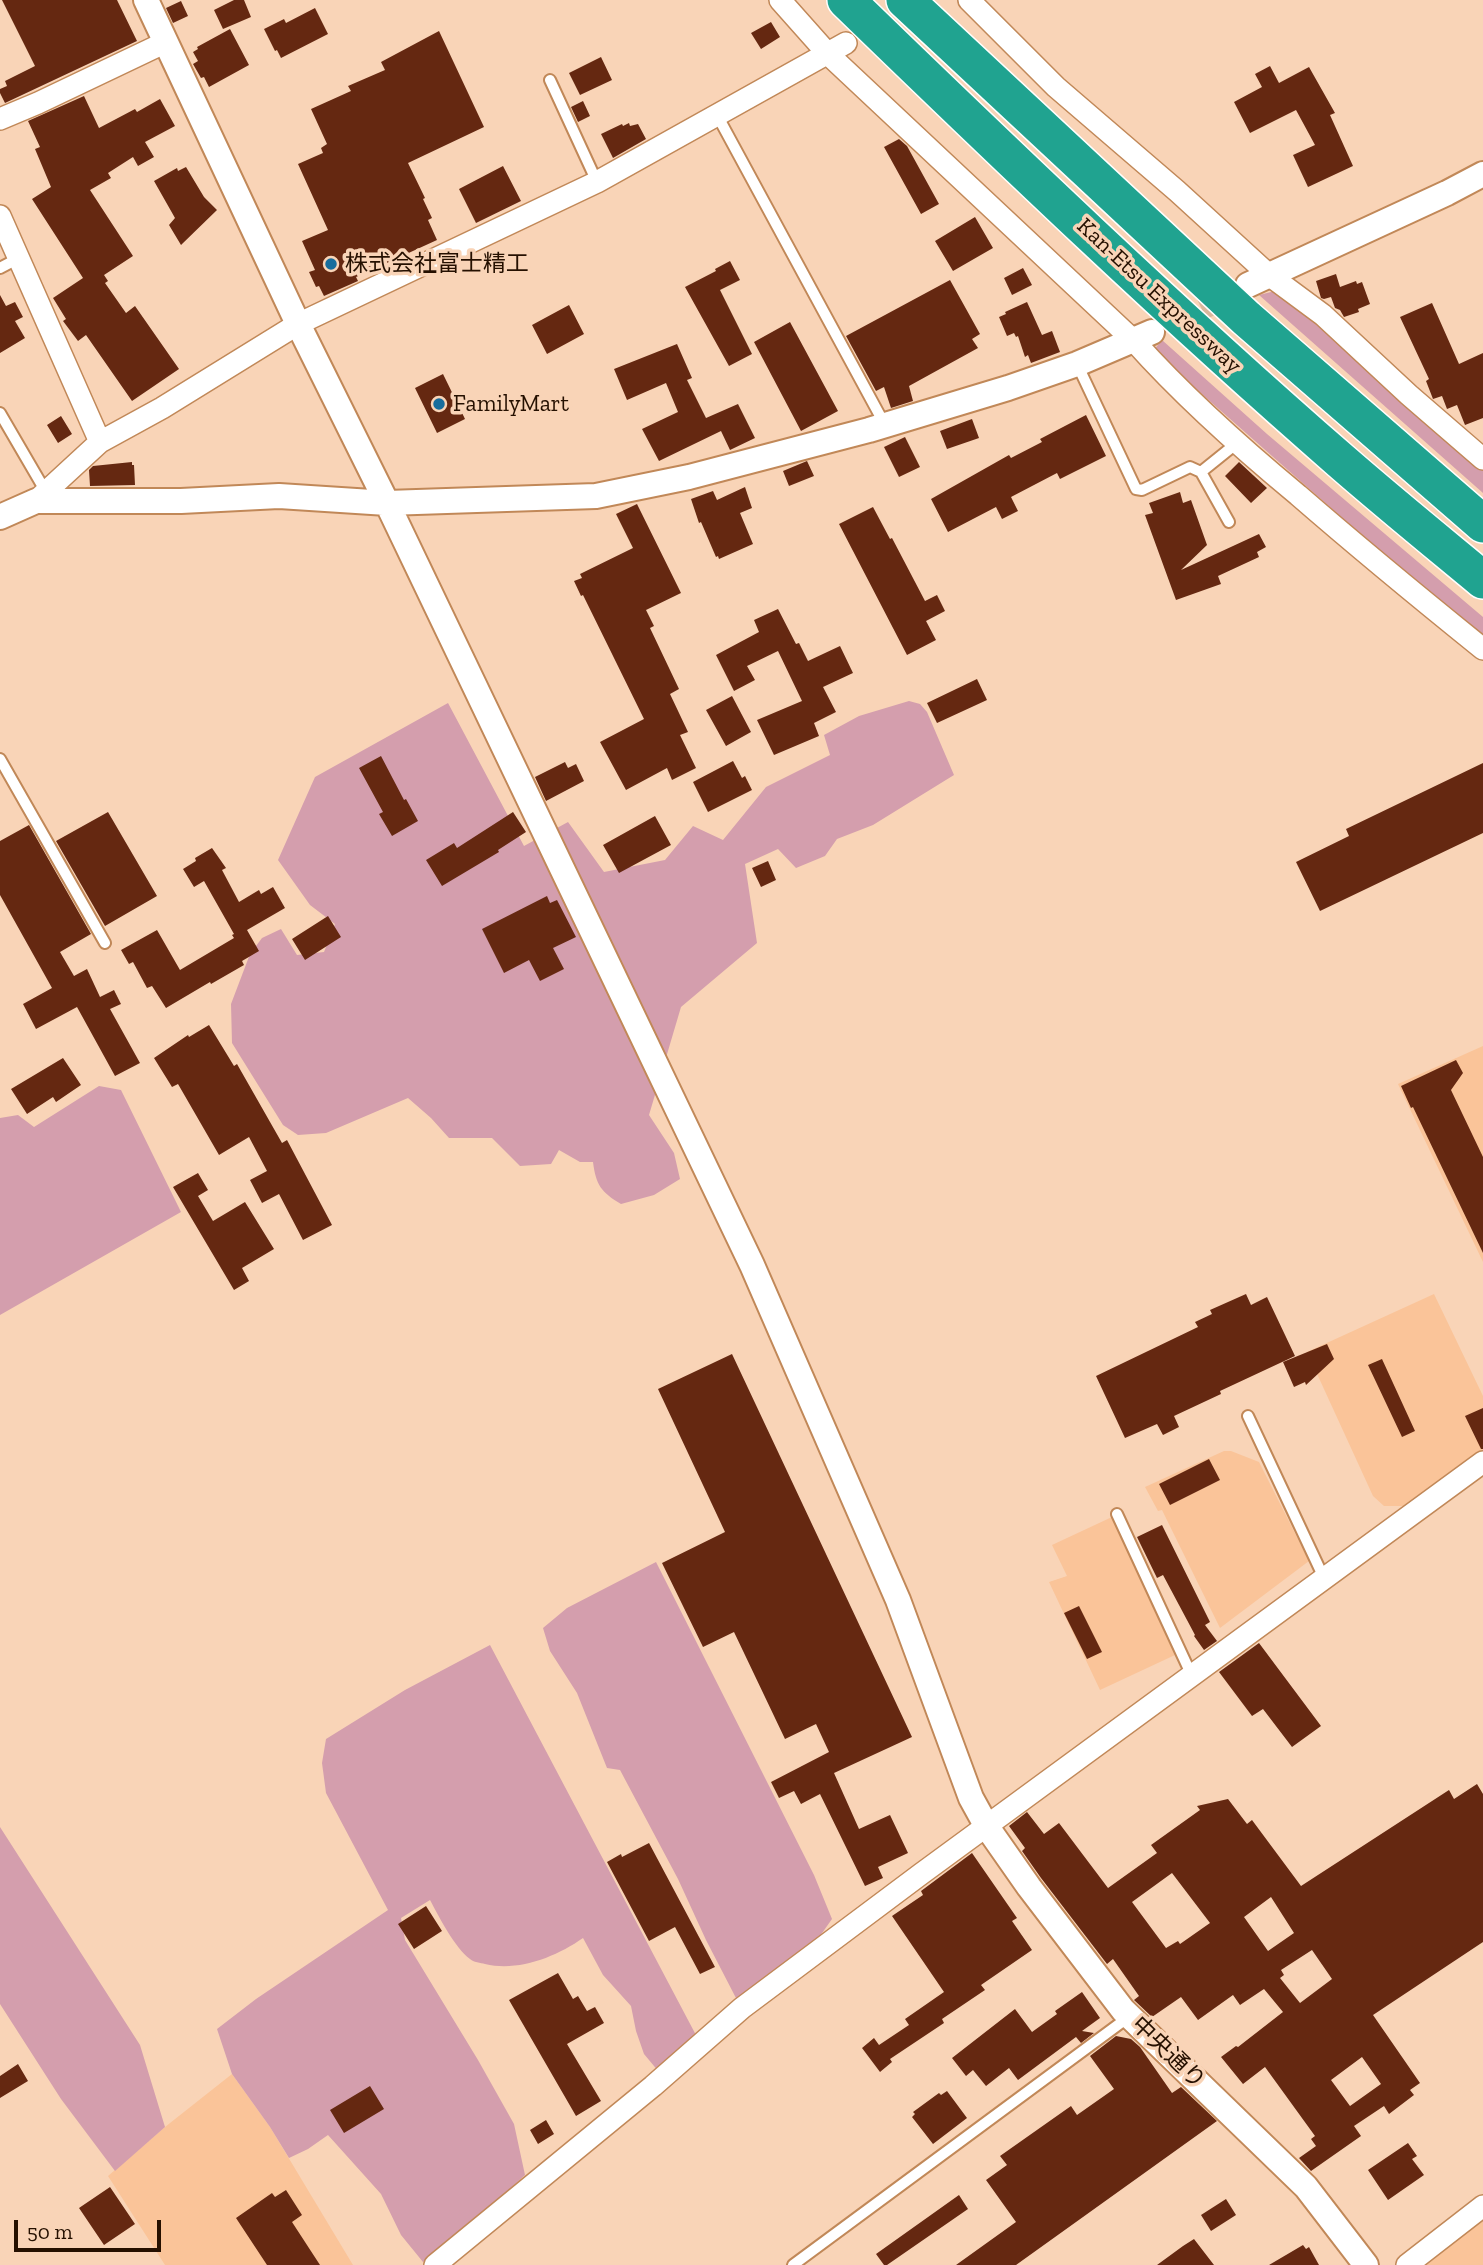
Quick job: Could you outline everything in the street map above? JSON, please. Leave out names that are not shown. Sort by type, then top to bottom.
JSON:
[{"type":"highway","name":"Kan-Etsu Expressway","points":[[846,0],[1000,149],[1209,343],[1342,462],[1483,580]]},
{"type":"highway","name":"Kan-Etsu Expressway","points":[[905,0],[1246,318],[1483,524]]},
{"type":"street","name":"中央通り","points":[[146,0],[298,324],[387,503],[752,1265],[898,1600],[971,1798],[987,1827],[1029,1887],[1129,2016],[1306,2187],[1366,2265]]},
{"type":"street","points":[[780,0],[837,48],[1143,337],[1161,372],[1237,443],[1378,564],[1483,649]]},
{"type":"street","points":[[969,0],[1056,88],[1177,191],[1259,280],[1323,315],[1483,459]]},
{"type":"street","points":[[0,119],[166,42]]},
{"type":"street","points":[[0,517],[41,496],[100,442],[162,408],[298,324],[597,182],[837,48]]},
{"type":"street","points":[[1259,280],[1483,174]]},
{"type":"street","points":[[0,216],[9,263],[100,442]]},
{"type":"street","points":[[41,496],[181,501],[279,496],[387,503],[596,496],[689,477],[885,425],[1077,364],[1143,337]]},
{"type":"street","points":[[435,2265],[653,2086],[742,2008],[1483,1462]]},
{"type":"street","points":[[1407,2265],[1483,2206]]},
{"type":"lane","points":[[550,80],[597,182]]},
{"type":"lane","points":[[717,115],[885,425]]},
{"type":"lane","points":[[1077,364],[1136,489],[1142,490],[1190,467],[1201,472],[1229,522]]},
{"type":"lane","points":[[0,413],[41,496]]},
{"type":"lane","points":[[1201,472],[1237,443]]},
{"type":"lane","points":[[0,759],[105,943]]},
{"type":"lane","points":[[1248,1416],[1324,1578]]},
{"type":"lane","points":[[1117,1514],[1192,1676]]},
{"type":"lane","points":[[793,2265],[1129,2016]]},
{"type":"shaded area","points":[[1275,291],[1290,299],[1483,471],[1483,493],[1259,295]]},
{"type":"shaded area","points":[[1162,340],[1267,434],[1483,617],[1483,638],[1391,561],[1153,351]]},
{"type":"shaded area","points":[[909,701],[920,704],[927,712],[954,775],[873,825],[837,839],[825,856],[796,868],[778,849],[745,864],[757,943],[681,1007],[649,1115],[674,1153],[680,1179],[654,1195],[621,1204],[601,1187],[593,1162],[580,1162],[559,1150],[551,1164],[520,1166],[492,1138],[449,1138],[408,1098],[326,1133],[298,1135],[283,1125],[232,1043],[231,1004],[250,954],[262,938],[281,929],[297,955],[324,952],[335,924],[310,905],[278,860],[315,777],[448,703],[524,846],[568,822],[604,872],[665,860],[693,826],[723,840],[766,787],[830,755],[824,735],[859,716]]},
{"type":"shaded area","points":[[1483,1046],[1483,1262],[1398,1084]]},
{"type":"shaded area","points":[[99,1086],[121,1090],[181,1212],[0,1315],[0,1118],[18,1115],[34,1127]]},
{"type":"shaded area","points":[[1434,1294],[1483,1396],[1483,1452],[1403,1506],[1384,1506],[1373,1496],[1307,1352]]},
{"type":"shaded area","points":[[1224,1451],[1259,1462],[1309,1561],[1220,1628],[1162,1510],[1158,1511],[1145,1487]]},
{"type":"shaded area","points":[[1112,1517],[1175,1655],[1100,1690],[1049,1582],[1067,1576],[1052,1545]]},
{"type":"shaded area","points":[[656,1562],[814,1875],[832,1919],[815,1943],[737,2000],[678,1879],[620,1770],[607,1768],[577,1693],[550,1651],[543,1628],[567,1608]]},
{"type":"shaded area","points":[[490,1645],[697,2037],[659,2072],[644,2054],[631,2006],[603,1975],[583,1938],[549,1957],[523,1964],[498,1966],[475,1962],[464,1954],[430,1900],[401,1918],[405,1940],[514,2124],[525,2175],[423,2262],[401,2235],[381,2194],[328,2135],[289,2158],[232,2074],[217,2029],[256,1999],[388,1910],[326,1793],[322,1763],[326,1739],[405,1690]]},
{"type":"shaded area","points":[[0,1827],[140,2045],[165,2127],[115,2171],[61,2099],[0,2004]]},
{"type":"shaded area","points":[[232,2074],[270,2127],[353,2265],[165,2265],[108,2176]]},
{"type":"shaded area","points":[[1483,2218],[1483,2265],[1424,2265]]},
{"type":"building","points":[[2,0],[117,0],[137,41],[5,103],[0,89],[7,86],[5,81],[35,66]]},
{"type":"building","points":[[234,0],[244,0],[251,17],[223,29],[214,10]]},
{"type":"building","points":[[181,1],[188,16],[173,23],[166,8]]},
{"type":"building","points":[[315,8],[328,34],[281,58],[264,29],[284,19],[286,23]]},
{"type":"building","points":[[771,22],[780,37],[761,49],[751,33]]},
{"type":"building","points":[[230,29],[249,65],[209,87],[193,64],[198,61],[193,52],[197,47]]},
{"type":"building","points":[[439,31],[484,127],[408,163],[425,198],[423,199],[432,218],[428,220],[437,240],[356,277],[358,281],[324,296],[309,272],[315,270],[302,241],[328,230],[298,164],[323,153],[321,148],[327,144],[311,109],[351,91],[348,86],[385,70],[381,62]]},
{"type":"building","points":[[601,57],[612,80],[580,95],[569,73]]},
{"type":"building","points":[[1270,66],[1279,83],[1309,67],[1335,113],[1330,115],[1353,166],[1308,187],[1293,155],[1315,145],[1296,110],[1250,133],[1234,102],[1262,87],[1255,74]]},
{"type":"building","points":[[84,96],[99,128],[160,99],[175,126],[145,142],[154,157],[138,166],[133,157],[108,173],[111,178],[90,190],[133,256],[104,275],[108,281],[105,283],[126,313],[135,306],[179,369],[132,401],[86,335],[78,341],[63,321],[66,319],[53,298],[83,278],[32,199],[51,187],[35,149],[40,147],[28,121]]},
{"type":"building","points":[[583,101],[590,116],[578,122],[571,107]]},
{"type":"building","points":[[629,123],[630,126],[638,124],[646,139],[613,158],[601,134]]},
{"type":"building","points":[[899,139],[907,146],[939,204],[921,214],[884,147]]},
{"type":"building","points":[[503,166],[521,201],[476,223],[459,189]]},
{"type":"building","points":[[186,167],[204,197],[217,210],[181,245],[169,225],[175,218],[154,181],[177,168],[178,171]]},
{"type":"building","points":[[975,217],[993,248],[953,271],[935,241]]},
{"type":"building","points":[[730,261],[740,280],[720,290],[752,354],[729,366],[685,287]]},
{"type":"building","points":[[1023,268],[1032,285],[1012,295],[1004,278]]},
{"type":"building","points":[[1336,274],[1340,287],[1356,281],[1357,284],[1362,282],[1370,304],[1358,309],[1359,312],[1344,317],[1340,310],[1335,308],[1331,297],[1321,298],[1316,281]]},
{"type":"building","points":[[950,280],[980,334],[972,339],[978,348],[909,386],[913,401],[891,408],[884,387],[876,391],[846,336]]},
{"type":"building","points":[[0,295],[6,306],[15,302],[23,317],[15,321],[25,338],[0,353]]},
{"type":"building","points":[[1027,302],[1042,335],[1052,331],[1060,352],[1031,363],[1028,355],[1025,357],[1018,336],[1014,333],[1007,336],[999,317]]},
{"type":"building","points":[[1432,303],[1459,364],[1483,353],[1483,418],[1465,425],[1457,405],[1447,409],[1442,396],[1433,399],[1426,381],[1429,379],[1400,317]]},
{"type":"building","points":[[569,305],[584,334],[547,354],[532,325]]},
{"type":"building","points":[[790,322],[838,411],[801,431],[754,342]]},
{"type":"building","points":[[677,344],[692,378],[687,380],[706,418],[738,404],[755,438],[730,450],[721,431],[659,461],[642,429],[678,412],[666,383],[627,400],[614,369]]},
{"type":"building","points":[[443,374],[465,419],[437,433],[415,388]]},
{"type":"building","points":[[1086,415],[1106,456],[1060,479],[1057,473],[1011,497],[1018,511],[1002,519],[996,507],[948,532],[931,499],[1009,455],[1011,458],[1042,442],[1040,439]]},
{"type":"building","points":[[61,416],[72,434],[58,443],[47,425]]},
{"type":"building","points":[[972,419],[979,438],[947,449],[940,431]]},
{"type":"building","points":[[905,437],[920,467],[899,477],[884,447]]},
{"type":"building","points":[[807,461],[814,476],[789,486],[783,471]]},
{"type":"building","points":[[132,462],[135,485],[90,486],[89,470],[93,466]]},
{"type":"building","points":[[1239,462],[1267,488],[1251,503],[1225,476]]},
{"type":"building","points":[[745,487],[752,508],[740,513],[753,544],[719,559],[701,522],[699,523],[691,499],[713,491],[717,500]]},
{"type":"building","points":[[1180,492],[1183,503],[1191,500],[1207,545],[1181,570],[1259,534],[1266,547],[1257,552],[1259,557],[1218,576],[1221,584],[1176,600],[1145,515],[1153,513],[1149,503]]},
{"type":"building","points":[[637,504],[681,593],[646,610],[654,626],[650,628],[679,689],[670,694],[688,732],[680,735],[696,768],[672,780],[667,768],[626,790],[600,742],[644,719],[574,581],[582,578],[580,574],[633,548],[616,514]]},
{"type":"building","points":[[873,507],[925,601],[937,595],[945,611],[926,621],[936,640],[907,655],[839,524]]},
{"type":"building","points":[[778,609],[808,661],[840,646],[853,673],[823,687],[836,712],[814,723],[819,736],[774,755],[757,720],[802,701],[778,651],[747,666],[755,680],[734,691],[716,655],[759,632],[754,620]]},
{"type":"building","points":[[977,679],[987,700],[937,723],[927,703]]},
{"type":"building","points":[[732,696],[751,732],[726,746],[706,710]]},
{"type":"building","points":[[381,756],[418,821],[392,836],[379,814],[383,812],[359,768]]},
{"type":"building","points":[[733,761],[752,790],[708,812],[693,782]]},
{"type":"building","points":[[565,762],[568,768],[576,764],[584,781],[546,801],[535,777]]},
{"type":"building","points":[[1483,763],[1483,833],[1320,911],[1296,862],[1349,836],[1346,829]]},
{"type":"building","points":[[108,812],[157,896],[105,926],[56,841]]},
{"type":"building","points":[[513,812],[526,832],[498,850],[499,852],[442,886],[426,860],[454,843],[457,848]]},
{"type":"building","points":[[655,816],[671,845],[619,873],[603,845]]},
{"type":"building","points":[[29,825],[91,934],[60,952],[74,976],[87,969],[100,997],[114,990],[121,1004],[110,1009],[140,1063],[115,1076],[77,1007],[36,1029],[23,1004],[52,988],[0,895],[0,841]]},
{"type":"building","points":[[212,848],[226,868],[222,870],[239,902],[259,890],[261,894],[273,887],[285,908],[247,930],[259,951],[242,961],[244,965],[166,1008],[152,986],[147,988],[133,962],[129,964],[121,950],[157,930],[180,970],[234,938],[204,881],[194,887],[183,869]]},
{"type":"building","points":[[768,861],[776,880],[761,887],[752,868]]},
{"type":"building","points":[[547,896],[550,903],[557,900],[576,937],[553,948],[564,969],[540,981],[529,960],[504,973],[482,929]]},
{"type":"building","points":[[328,916],[341,937],[305,960],[292,939]]},
{"type":"building","points":[[209,1025],[234,1066],[237,1064],[282,1143],[287,1140],[332,1225],[303,1240],[279,1194],[262,1203],[250,1180],[267,1171],[249,1137],[219,1155],[178,1084],[172,1087],[154,1058],[188,1035],[189,1037]]},
{"type":"building","points":[[63,1058],[81,1085],[56,1102],[53,1097],[27,1114],[11,1089]]},
{"type":"building","points":[[1456,1060],[1463,1073],[1451,1090],[1483,1157],[1483,1253],[1401,1086]]},
{"type":"building","points":[[198,1173],[208,1190],[198,1196],[213,1221],[245,1202],[274,1249],[242,1268],[249,1281],[234,1290],[173,1187]]},
{"type":"building","points":[[1246,1294],[1251,1305],[1267,1297],[1295,1356],[1174,1416],[1179,1427],[1163,1435],[1157,1424],[1125,1438],[1096,1376],[1198,1327],[1195,1322],[1212,1314],[1210,1310]]},
{"type":"building","points":[[1327,1344],[1334,1359],[1306,1385],[1305,1382],[1294,1387],[1283,1362]]},
{"type":"building","points":[[732,1354],[912,1737],[834,1773],[859,1829],[890,1815],[908,1853],[878,1867],[883,1878],[865,1886],[820,1794],[801,1804],[794,1791],[779,1798],[771,1782],[829,1752],[816,1724],[785,1739],[734,1632],[703,1647],[662,1563],[725,1532],[658,1389]]},
{"type":"building","points":[[1382,1359],[1415,1431],[1402,1437],[1368,1365]]},
{"type":"building","points":[[1483,1408],[1483,1449],[1481,1449],[1465,1416]]},
{"type":"building","points":[[1209,1459],[1220,1480],[1170,1505],[1159,1484]]},
{"type":"building","points":[[1162,1525],[1210,1622],[1205,1625],[1217,1641],[1204,1650],[1163,1575],[1157,1578],[1137,1537]]},
{"type":"building","points":[[1079,1606],[1102,1652],[1087,1659],[1064,1613]]},
{"type":"building","points":[[1259,1643],[1321,1726],[1292,1747],[1263,1709],[1252,1716],[1219,1672]]},
{"type":"building","points":[[1477,1784],[1483,1794],[1483,1942],[1373,2015],[1420,2083],[1410,2090],[1414,2095],[1389,2114],[1384,2106],[1354,2126],[1361,2136],[1311,2171],[1299,2158],[1316,2146],[1311,2139],[1315,2136],[1265,2067],[1243,2084],[1221,2057],[1283,2012],[1264,1989],[1240,2005],[1233,1995],[1198,2020],[1181,1997],[1152,2017],[1134,2000],[1139,1996],[1113,1959],[1107,1964],[1041,1878],[1009,1826],[1027,1812],[1044,1834],[1059,1823],[1108,1888],[1157,1853],[1151,1845],[1200,1810],[1197,1806],[1228,1799],[1247,1824],[1252,1820],[1301,1886],[1449,1790],[1454,1799]],"holes":[[[1172,1873],[1210,1923],[1180,1944],[1178,1941],[1166,1948],[1132,1902]],[[1271,1897],[1294,1933],[1268,1951],[1244,1917]],[[1312,1950],[1332,1979],[1300,2003],[1280,1978],[1284,1975],[1281,1970]],[[1362,2057],[1381,2084],[1350,2106],[1331,2080]]]},
{"type":"building","points":[[649,1843],[715,1967],[700,1974],[675,1927],[649,1941],[607,1862]]},
{"type":"building","points":[[972,1853],[1017,1918],[1012,1921],[1032,1950],[981,1985],[985,1990],[942,2019],[944,2023],[890,2059],[892,2062],[880,2072],[862,2048],[874,2038],[879,2045],[909,2025],[905,2019],[944,1992],[892,1916],[923,1895],[921,1891]]},
{"type":"building","points":[[426,1906],[442,1931],[414,1949],[398,1924]]},
{"type":"building","points":[[558,1973],[573,1999],[578,1996],[587,2011],[595,2007],[604,2023],[567,2044],[601,2101],[576,2116],[509,2000]]},
{"type":"building","points":[[1082,1992],[1100,2018],[1082,2031],[1094,2033],[1081,2043],[1076,2037],[1018,2080],[1009,2068],[986,2086],[973,2070],[966,2076],[952,2058],[1015,2009],[1032,2032]]},
{"type":"building","points":[[1116,2036],[1131,2039],[1140,2047],[1172,2093],[1181,2087],[1217,2121],[1016,2265],[956,2265],[1016,2222],[986,2180],[1007,2165],[1000,2156],[1071,2106],[1077,2115],[1114,2089],[1090,2056]]},
{"type":"building","points":[[18,2064],[28,2081],[0,2098],[0,2076]]},
{"type":"building","points":[[370,2086],[384,2109],[344,2133],[330,2110]]},
{"type":"building","points":[[947,2091],[967,2118],[933,2144],[912,2117],[915,2114],[913,2112],[939,2093],[941,2095]]},
{"type":"building","points":[[546,2120],[554,2134],[538,2144],[530,2130]]},
{"type":"building","points":[[1408,2143],[1417,2156],[1412,2159],[1424,2175],[1388,2200],[1368,2170]]},
{"type":"building","points":[[110,2187],[135,2224],[104,2245],[79,2208]]},
{"type":"building","points":[[286,2190],[302,2215],[292,2222],[320,2265],[267,2265],[236,2218],[272,2193],[275,2197]]},
{"type":"building","points":[[959,2195],[968,2209],[884,2265],[876,2254]]},
{"type":"building","points":[[1226,2199],[1236,2215],[1211,2231],[1201,2215]]},
{"type":"building","points":[[1194,2239],[1214,2265],[1157,2265],[1183,2246]]},
{"type":"building","points":[[1303,2245],[1306,2249],[1309,2247],[1319,2265],[1269,2265]]},
{"type":"tunnel","points":[[1169,324],[1237,291]]},
{"type":"place","name":"株式会社富士精工","points":[[331,264]]},
{"type":"place","name":"FamilyMart","points":[[439,404]]}]
